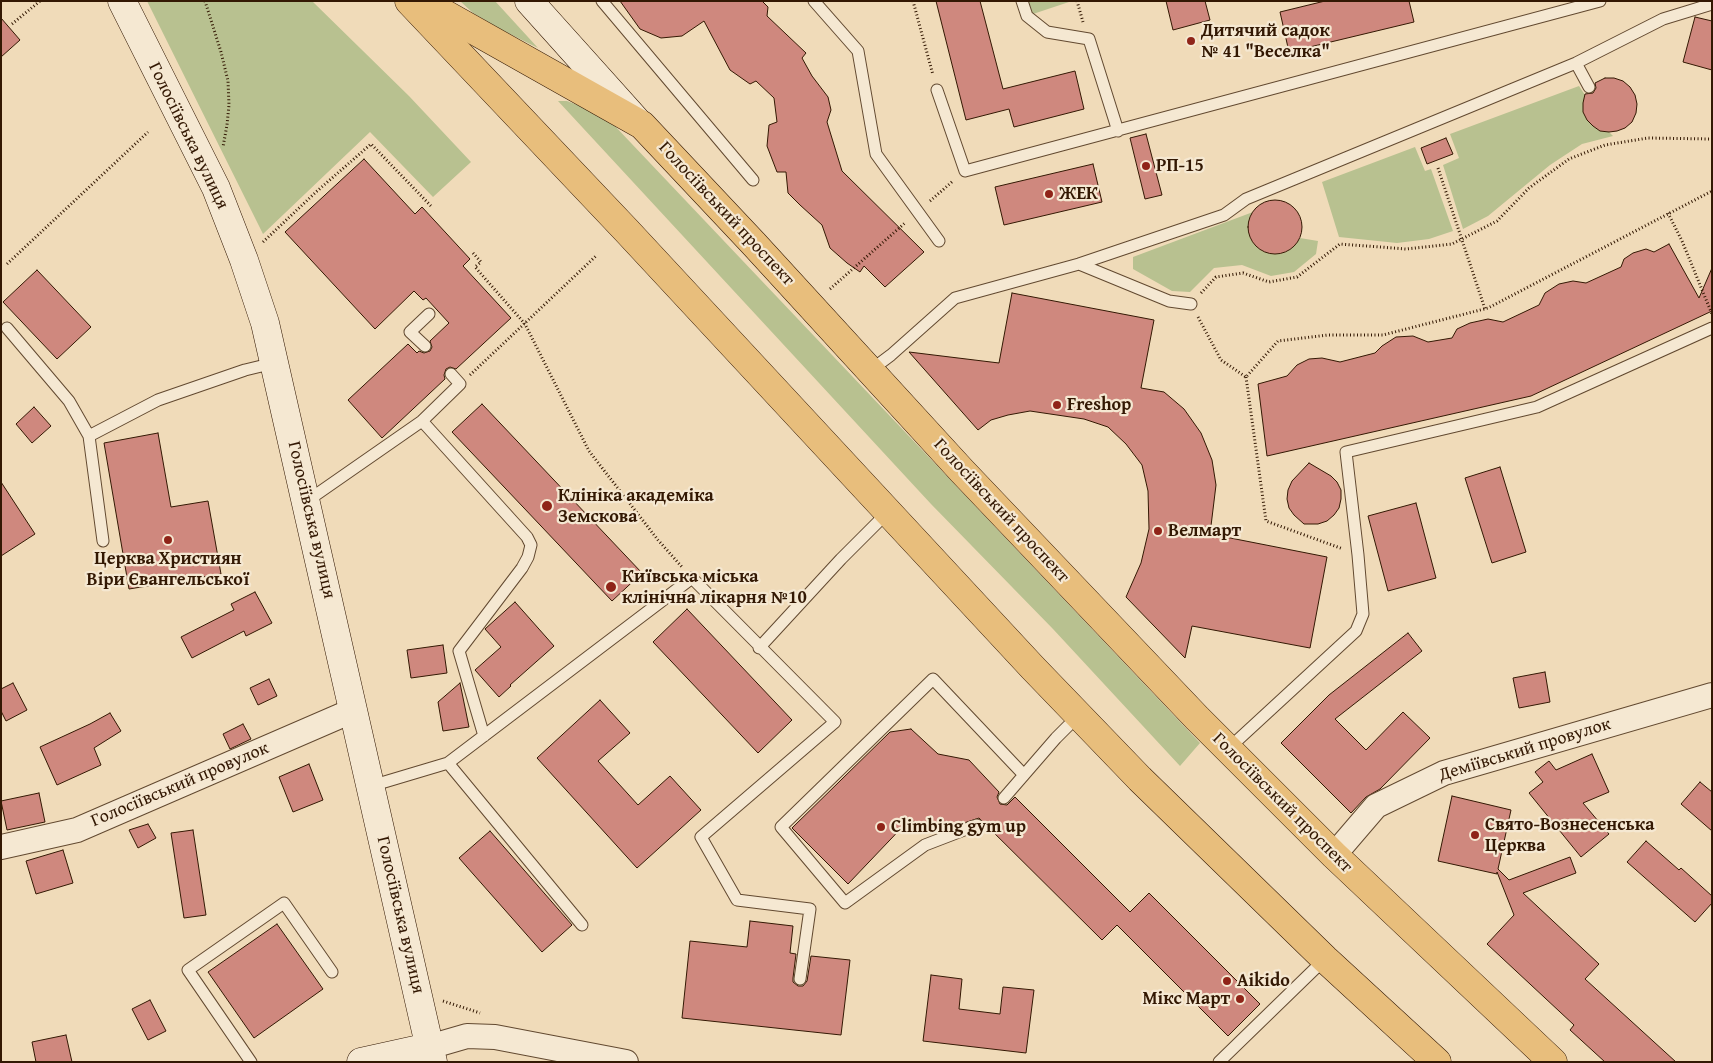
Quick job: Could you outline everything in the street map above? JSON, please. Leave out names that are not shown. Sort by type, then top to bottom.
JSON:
[{"type":"main road","name":"Голосіївська вулиця","points":[[122,1],[216,188],[244,260],[265,323],[307,501],[431,1054]]},
{"type":"main road","points":[[409,1],[1140,779],[1326,959],[1437,1062]]},
{"type":"main road","name":"Голосіївський проспект","points":[[422,1],[642,125],[871,370],[962,472],[1227,749],[1334,855],[1553,1062]]},
{"type":"main road","points":[[529,1],[642,125]]},
{"type":"main road","points":[[362,1062],[431,1054]]},
{"type":"street","name":"Деміївський провулок","points":[[1334,855],[1376,806],[1444,773],[1712,695]]},
{"type":"street","name":"Голосіївський провулок","points":[[1,847],[77,830],[354,710]]},
{"type":"street","points":[[431,1054],[467,1036],[495,1037],[626,1062]]},
{"type":"lane","points":[[602,1],[753,180]]},
{"type":"lane","points":[[814,1],[858,50],[876,154],[939,241]]},
{"type":"lane","points":[[1022,1],[1026,16],[1047,32],[1089,39],[1118,130]]},
{"type":"lane","points":[[937,90],[965,171],[1600,1]]},
{"type":"lane","points":[[871,370],[891,355],[955,298],[1079,264],[1224,216],[1246,199],[1274,194],[1576,63],[1663,19],[1712,4]]},
{"type":"lane","points":[[1576,63],[1589,88]]},
{"type":"lane","points":[[1079,264],[1169,301],[1191,304]]},
{"type":"lane","points":[[425,346],[410,332],[429,314]]},
{"type":"lane","points":[[7,328],[69,401],[89,436],[103,541]]},
{"type":"lane","points":[[1227,749],[1356,631],[1363,614],[1346,452],[1537,407],[1712,328]]},
{"type":"lane","points":[[89,436],[158,400],[274,362]]},
{"type":"lane","points":[[307,501],[422,422],[460,384],[451,374]]},
{"type":"lane","points":[[422,422],[527,537],[531,545],[528,557],[522,568],[459,651],[484,736]]},
{"type":"lane","points":[[759,648],[841,559],[889,511]]},
{"type":"lane","points":[[371,786],[448,763],[692,578],[759,648],[835,722],[701,837],[737,900],[810,909],[800,979]]},
{"type":"lane","points":[[977,825],[925,845],[845,903],[782,826],[933,679],[1024,775]]},
{"type":"lane","points":[[1004,798],[1056,738],[1079,715]]},
{"type":"lane","points":[[448,763],[582,925]]},
{"type":"lane","points":[[251,1062],[188,970],[284,903],[332,972]]},
{"type":"lane","points":[[1218,1062],[1326,959]]},
{"type":"path","points":[[12,24],[40,1]]},
{"type":"path","points":[[205,1],[228,81],[228,125],[222,150]]},
{"type":"path","points":[[913,1],[937,90]]},
{"type":"path","points":[[6,264],[148,132]]},
{"type":"path","points":[[1358,555],[1266,521],[1246,377],[1221,360],[1191,304],[1216,277],[1243,273],[1269,282],[1298,277],[1340,244],[1406,248],[1452,244],[1497,221],[1529,188],[1569,159],[1605,144],[1648,138],[1712,139]]},
{"type":"path","points":[[244,260],[316,192],[371,144],[431,206]]},
{"type":"path","points":[[1438,168],[1485,309]]},
{"type":"path","points":[[830,289],[965,171]]},
{"type":"path","points":[[1246,377],[1278,341],[1328,335],[1383,335],[1485,309],[1712,191]]},
{"type":"path","points":[[1668,213],[1682,240],[1712,314]]},
{"type":"path","points":[[473,253],[481,262],[475,267],[525,324],[589,451],[658,540],[692,578]]},
{"type":"path","points":[[460,384],[597,255]]},
{"type":"green space","points":[[147,1],[312,1],[409,96],[471,162],[433,197],[370,132],[263,234]]},
{"type":"green space","points":[[460,1],[495,1],[538,48],[473,13]]},
{"type":"green space","points":[[1022,1],[1072,1],[1027,16]]},
{"type":"green space","points":[[1579,86],[1585,95],[1583,112],[1587,120],[1600,131],[1609,132],[1613,136],[1582,144],[1550,165],[1488,216],[1463,229],[1443,165],[1459,158],[1450,134]]},
{"type":"green space","points":[[558,101],[567,101],[598,113],[613,124],[1200,743],[1180,766],[1053,629],[931,504]]},
{"type":"green space","points":[[1415,147],[1425,171],[1431,169],[1453,231],[1429,239],[1397,243],[1339,237],[1322,182]]},
{"type":"green space","points":[[1253,212],[1249,220],[1250,238],[1262,251],[1280,254],[1288,251],[1300,238],[1318,241],[1316,254],[1294,272],[1271,276],[1242,265],[1214,268],[1190,292],[1172,291],[1133,269],[1133,257]]},
{"type":"building","points":[[620,1],[762,1],[768,7],[767,16],[806,53],[802,58],[812,76],[828,97],[831,110],[827,122],[842,171],[924,252],[885,287],[864,266],[860,272],[847,263],[830,248],[822,225],[788,193],[786,172],[777,172],[767,146],[769,125],[777,122],[774,98],[756,81],[750,84],[730,70],[704,21],[682,36],[661,38],[640,29]]},
{"type":"building","points":[[936,1],[980,1],[1003,89],[1075,71],[1084,109],[1014,127],[1009,109],[966,120]]},
{"type":"building","points":[[1166,1],[1205,1],[1210,20],[1173,30]]},
{"type":"building","points":[[1325,1],[1409,1],[1414,22],[1289,52],[1280,12]]},
{"type":"building","points":[[1695,17],[1712,21],[1712,70],[1683,62]]},
{"type":"building","points":[[1,18],[20,40],[1,57]]},
{"type":"building","points":[[1605,78],[1623,81],[1635,95],[1636,113],[1632,122],[1625,128],[1617,131],[1600,131],[1587,120],[1583,112],[1585,94],[1593,93],[1596,88],[1595,83]]},
{"type":"building","name":"РП-15","points":[[1146,134],[1162,195],[1145,199],[1130,138]]},
{"type":"building","points":[[1446,138],[1453,154],[1427,164],[1421,148]]},
{"type":"building","points":[[364,159],[415,214],[422,207],[470,259],[463,266],[511,318],[456,369],[450,367],[446,369],[445,379],[382,438],[348,400],[408,344],[417,353],[419,351],[424,353],[430,351],[432,347],[430,341],[449,323],[426,298],[423,300],[414,291],[375,329],[285,232]]},
{"type":"building","name":"ЖЕК","points":[[1093,164],[1102,202],[1004,225],[995,187]]},
{"type":"building","points":[[1275,200],[1285,202],[1294,208],[1300,217],[1302,227],[1300,237],[1294,246],[1285,252],[1275,254],[1265,252],[1256,246],[1250,237],[1248,227],[1250,217],[1256,208],[1265,202]]},
{"type":"building","points":[[1669,244],[1699,298],[1712,268],[1712,311],[1531,396],[1267,456],[1258,384],[1287,376],[1297,365],[1309,359],[1322,358],[1340,362],[1375,353],[1396,337],[1413,336],[1428,342],[1452,338],[1457,329],[1470,323],[1488,319],[1503,322],[1539,305],[1545,293],[1559,284],[1573,281],[1586,283],[1621,267],[1624,259],[1633,253],[1646,249],[1654,252]]},
{"type":"building","points":[[37,270],[91,327],[57,359],[3,302]]},
{"type":"building","points":[[1012,293],[1154,320],[1141,388],[1164,392],[1184,409],[1201,433],[1212,460],[1216,485],[1210,534],[1327,557],[1310,648],[1192,626],[1185,658],[1126,597],[1141,563],[1149,529],[1148,491],[1142,465],[1126,444],[1108,427],[1084,419],[1030,411],[991,420],[978,430],[909,352],[999,363]]},
{"type":"building","points":[[482,404],[642,573],[612,601],[452,432]]},
{"type":"building","points":[[34,407],[51,426],[32,443],[16,424]]},
{"type":"building","name":"Церква Християн Віри Євангельської","points":[[158,433],[171,507],[208,501],[221,574],[129,589],[104,443]]},
{"type":"building","points":[[1309,463],[1331,476],[1341,490],[1339,508],[1327,521],[1318,524],[1304,524],[1289,508],[1287,499],[1292,481]]},
{"type":"building","points":[[1500,467],[1526,552],[1492,563],[1465,478]]},
{"type":"building","points":[[1,482],[35,534],[1,556]]},
{"type":"building","points":[[1416,503],[1436,578],[1388,591],[1368,516]]},
{"type":"building","points":[[255,592],[272,623],[246,636],[244,631],[192,658],[181,637],[234,610],[231,604]]},
{"type":"building","points":[[515,602],[554,646],[499,697],[475,670],[501,647],[485,629]]},
{"type":"building","points":[[687,609],[792,720],[758,753],[653,642]]},
{"type":"building","points":[[1408,633],[1422,651],[1335,719],[1366,750],[1403,712],[1430,738],[1380,789],[1366,797],[1351,813],[1281,743],[1329,695]]},
{"type":"building","points":[[443,645],[447,673],[411,678],[407,650]]},
{"type":"building","points":[[1545,672],[1550,702],[1519,708],[1513,678]]},
{"type":"building","points":[[269,679],[277,696],[258,705],[250,688]]},
{"type":"building","points":[[13,683],[27,710],[6,721],[1,711],[1,689]]},
{"type":"building","points":[[460,683],[469,727],[443,731],[438,702]]},
{"type":"building","points":[[600,700],[630,733],[598,761],[638,805],[670,776],[701,810],[637,868],[537,758]]},
{"type":"building","points":[[110,713],[121,731],[94,748],[101,765],[57,785],[40,747]]},
{"type":"building","points":[[243,724],[251,739],[230,749],[223,734]]},
{"type":"building","points":[[911,729],[938,754],[969,760],[999,792],[997,797],[1000,804],[1007,805],[1015,797],[1130,912],[1149,893],[1260,1004],[1228,1036],[1117,925],[1102,940],[979,818],[949,828],[934,829],[909,820],[848,884],[792,828],[890,732]]},
{"type":"building","points":[[1592,754],[1609,792],[1583,803],[1609,834],[1581,857],[1529,793],[1543,782],[1535,772],[1549,761],[1556,770]]},
{"type":"building","points":[[309,764],[323,800],[293,812],[279,777]]},
{"type":"building","points":[[1700,782],[1712,792],[1712,831],[1681,804]]},
{"type":"building","points":[[39,793],[45,822],[7,830],[1,801]]},
{"type":"building","points":[[1452,796],[1511,810],[1498,869],[1509,880],[1570,857],[1576,873],[1523,893],[1599,964],[1585,979],[1676,1062],[1605,1062],[1570,1030],[1574,1025],[1487,944],[1514,915],[1497,872],[1497,874],[1438,861]]},
{"type":"building","points":[[148,824],[156,838],[138,848],[129,830]]},
{"type":"building","points":[[193,830],[206,915],[184,918],[171,833]]},
{"type":"building","points":[[490,831],[572,925],[542,952],[459,858]]},
{"type":"building","points":[[1646,841],[1679,870],[1681,868],[1712,896],[1712,903],[1695,922],[1627,862]]},
{"type":"building","points":[[63,850],[73,883],[36,894],[26,861]]},
{"type":"building","points":[[750,921],[793,926],[790,953],[796,954],[793,982],[798,986],[803,986],[807,981],[811,956],[850,960],[841,1035],[682,1018],[690,941],[747,947]]},
{"type":"building","points":[[277,924],[323,989],[254,1038],[208,972]]},
{"type":"building","points":[[931,975],[962,979],[959,1009],[1000,1014],[1003,987],[1034,990],[1026,1053],[923,1041]]},
{"type":"building","points":[[150,1000],[166,1031],[148,1040],[132,1009]]},
{"type":"building","points":[[66,1035],[72,1062],[36,1062],[32,1042]]},
{"type":"place","name":"Дитячий садок № 41 \"Веселка\"","points":[[1191,41]]},
{"type":"place","name":"РП-15","points":[[1146,166]]},
{"type":"place","name":"ЖЕК","points":[[1049,194]]},
{"type":"place","name":"Freshop","points":[[1057,405]]},
{"type":"place","name":"Клініка академіка Земскова","points":[[547,506]]},
{"type":"place","name":"Велмарт","points":[[1158,531]]},
{"type":"place","name":"Церква Християн Віри Євангельської","points":[[168,540]]},
{"type":"place","name":"Київська міська клінічна лікарня №10","points":[[611,587]]},
{"type":"place","name":"Climbing gym up","points":[[881,827]]},
{"type":"place","name":"Свято-Вознесенська Церква","points":[[1475,835]]},
{"type":"place","name":"Aikido","points":[[1227,981]]},
{"type":"place","name":"Мікс Март","points":[[1240,999]]}]
